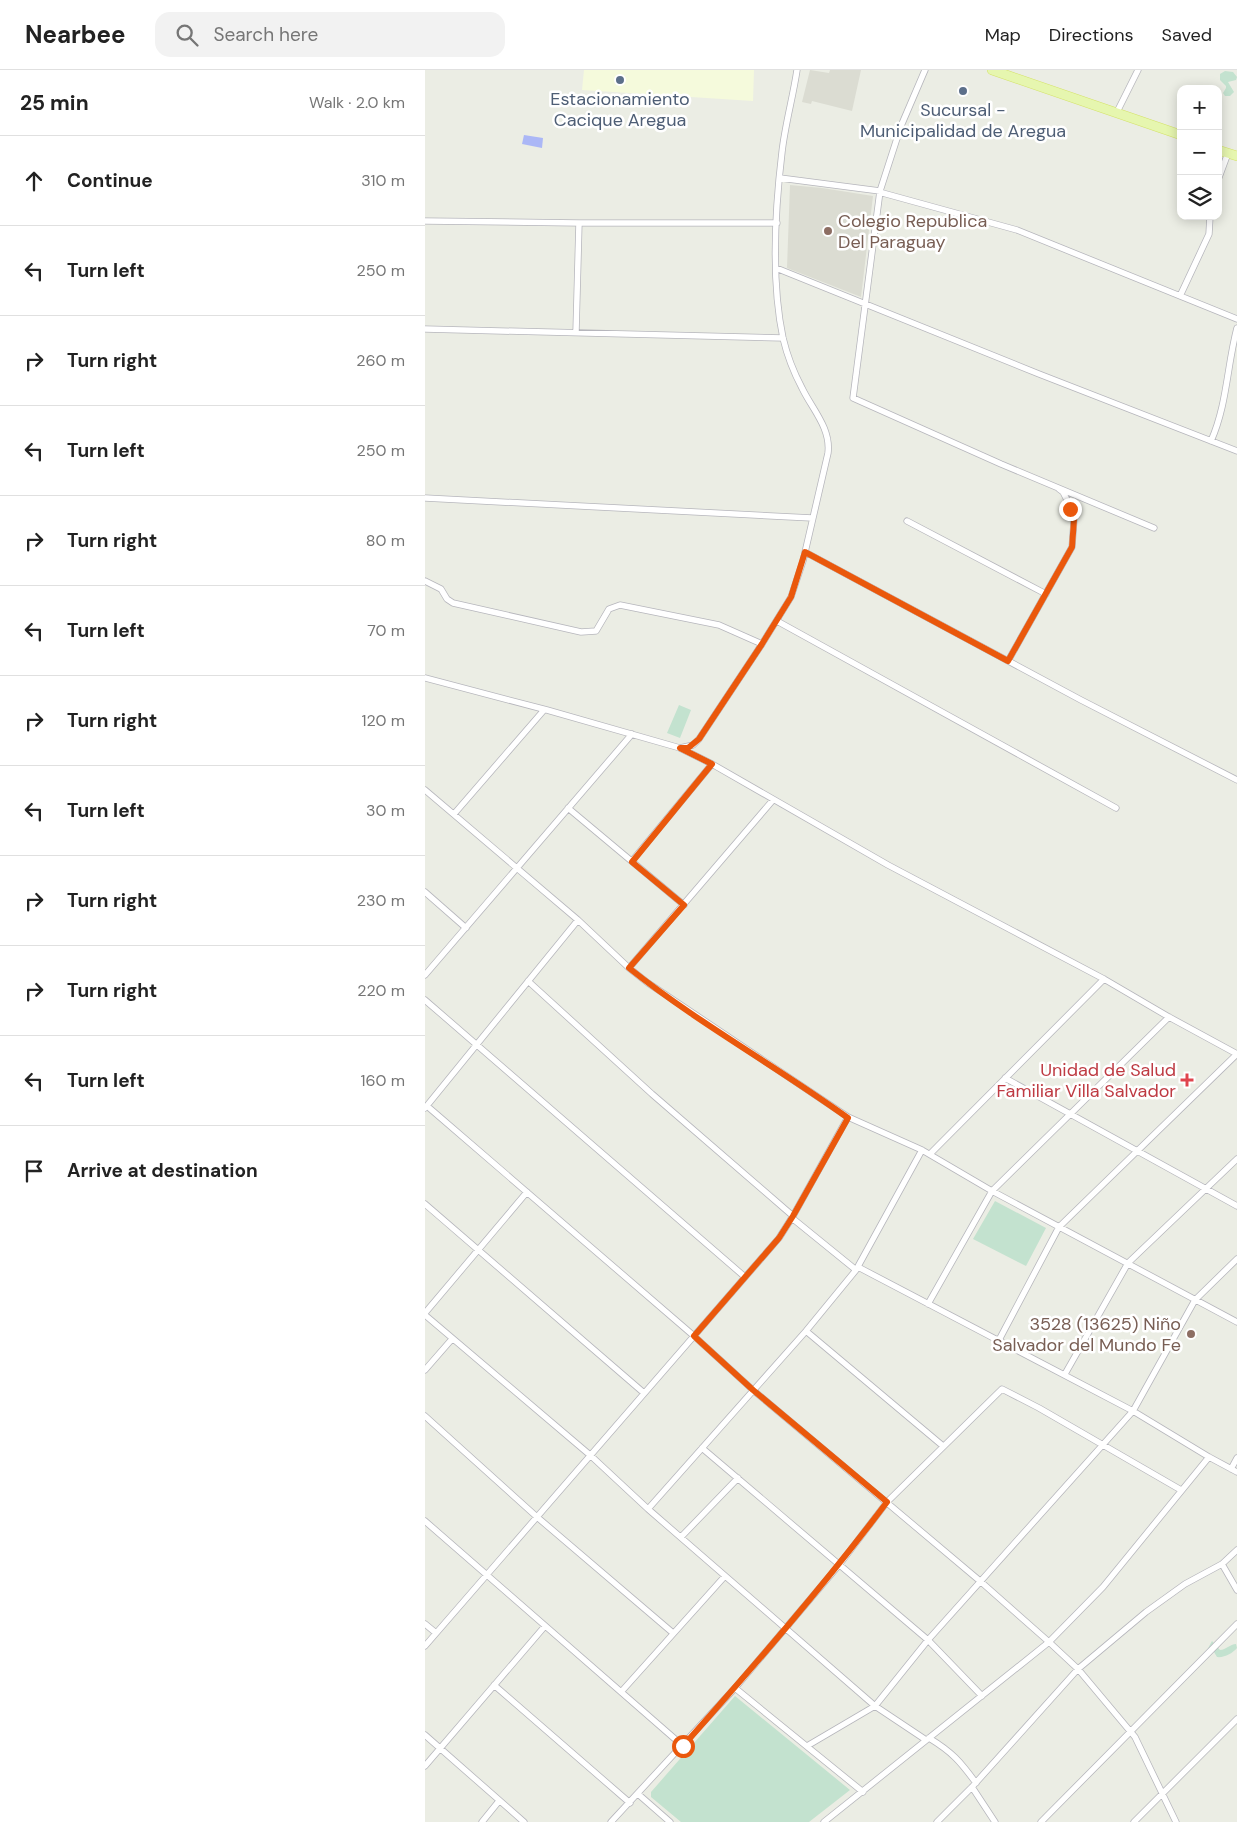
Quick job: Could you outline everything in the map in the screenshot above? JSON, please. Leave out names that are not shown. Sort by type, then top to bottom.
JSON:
[{"type":"main road","points":[[992,70],[1177,134]]},
{"type":"street","points":[[680,748],[688,748],[699,739],[791,597],[805,552],[828,453],[828,437],[793,370],[783,338],[776,268],[779,178],[797,70]]},
{"type":"street","points":[[925,70],[900,128],[879,191],[853,398],[1155,528]]},
{"type":"street","points":[[1117,112],[1138,70]]},
{"type":"street","points":[[1221,175],[1233,155]]},
{"type":"street","points":[[779,178],[879,191],[1017,230],[1237,319]]},
{"type":"street","points":[[1180,296],[1209,234],[1210,220]]},
{"type":"street","points":[[425,221],[777,223]]},
{"type":"street","points":[[576,332],[579,223]]},
{"type":"street","points":[[776,268],[1237,451]]},
{"type":"street","points":[[1211,441],[1220,419],[1231,351],[1237,328]]},
{"type":"street","points":[[425,329],[783,338]]},
{"type":"street","points":[[1008,661],[1072,547],[1074,520],[1063,492],[1056,487]]},
{"type":"street","points":[[425,498],[812,518]]},
{"type":"street","points":[[907,521],[1046,594]]},
{"type":"street","points":[[805,552],[1008,661],[1237,780]]},
{"type":"street","points":[[425,581],[441,589],[447,599],[453,603],[581,632],[597,631],[609,608],[620,605],[719,625],[762,644]]},
{"type":"street","points":[[777,621],[1116,808]]},
{"type":"street","points":[[425,678],[680,748],[712,764],[896,870],[1104,979],[1237,1054],[1059,1227],[999,1340]]},
{"type":"street","points":[[454,814],[544,710]]},
{"type":"street","points":[[425,975],[632,734]]},
{"type":"street","points":[[632,862],[712,764]]},
{"type":"street","points":[[425,790],[648,983],[848,1118],[923,1150],[991,1191],[1237,1322]]},
{"type":"street","points":[[629,968],[773,800]]},
{"type":"street","points":[[568,808],[684,905]]},
{"type":"street","points":[[425,892],[466,928]]},
{"type":"street","points":[[577,920],[426,1107],[694,1336],[753,1390],[980,1580],[1078,1669],[1135,1737],[1176,1822]]},
{"type":"street","points":[[929,1154],[1104,979]]},
{"type":"street","points":[[528,981],[652,1094],[793,1217],[857,1269],[1133,1410],[1209,1457],[1234,1470],[1237,1458]]},
{"type":"street","points":[[425,1000],[745,1277]]},
{"type":"street","points":[[928,1304],[991,1191],[1169,1017]]},
{"type":"street","points":[[1005,1078],[1237,1206]]},
{"type":"street","points":[[425,1646],[779,1238],[793,1217],[848,1118]]},
{"type":"street","points":[[648,1509],[806,1331],[857,1269],[923,1150]]},
{"type":"street","points":[[1065,1374],[1128,1263],[1237,1158]]},
{"type":"street","points":[[527,1192],[425,1314],[590,1455],[648,1509],[875,1706],[927,1739],[949,1750],[956,1757],[974,1785],[995,1822]]},
{"type":"street","points":[[425,1204],[644,1393]]},
{"type":"street","points":[[807,1746],[875,1706],[927,1640],[1133,1410],[1195,1300],[1237,1259]]},
{"type":"street","points":[[806,1331],[943,1446]]},
{"type":"street","points":[[425,1370],[452,1339]]},
{"type":"street","points":[[611,1822],[735,1688],[839,1565],[887,1502],[1002,1389],[1181,1490]]},
{"type":"street","points":[[425,1416],[537,1517],[673,1634]]},
{"type":"street","points":[[702,1448],[927,1640],[982,1696]]},
{"type":"street","points":[[824,1822],[1049,1642],[1103,1587],[1209,1457]]},
{"type":"street","points":[[681,1537],[738,1478]]},
{"type":"street","points":[[425,1521],[683,1746]]},
{"type":"street","points":[[937,1822],[974,1785],[1078,1669],[1146,1612],[1185,1584],[1223,1564],[1237,1550]]},
{"type":"street","points":[[1223,1564],[1237,1590]]},
{"type":"street","points":[[621,1692],[725,1576]]},
{"type":"street","points":[[425,1624],[436,1633]]},
{"type":"street","points":[[1041,1822],[1237,1624]]},
{"type":"street","points":[[425,1766],[545,1626]]},
{"type":"street","points":[[494,1686],[630,1803]]},
{"type":"street","points":[[735,1688],[863,1792]]},
{"type":"street","points":[[1134,1822],[1237,1719]]},
{"type":"street","points":[[425,1735],[524,1822]]},
{"type":"street","points":[[638,1794],[670,1822]]},
{"type":"street","points":[[482,1822],[499,1801]]},
{"type":"shaded area","points":[[584,70],[754,70],[753,101],[582,90]]},
{"type":"shaded area","points":[[810,70],[829,73],[830,70],[861,70],[852,111],[812,101],[811,104],[802,102]]},
{"type":"shaded area","points":[[1225,71],[1233,72],[1237,77],[1236,80],[1228,82],[1234,92],[1230,96],[1225,96],[1223,93],[1226,86],[1220,80],[1220,74]]},
{"type":"shaded area","name":"Colegio Republica Del Paraguay","points":[[790,185],[873,196],[861,297],[787,268]]},
{"type":"shaded area","points":[[679,705],[691,710],[680,738],[667,733]]},
{"type":"shaded area","points":[[995,1201],[1046,1228],[1026,1266],[973,1239]]},
{"type":"shaded area","points":[[1212,1641],[1220,1650],[1236,1644],[1237,1648],[1228,1655],[1217,1657],[1214,1652],[1206,1652]]},
{"type":"shaded area","points":[[735,1696],[850,1790],[809,1822],[681,1822],[651,1797],[651,1792]]},
{"type":"water","points":[[524,135],[543,138],[542,148],[522,144]]},
{"type":"place","name":"Estacionamiento Cacique Aregua","points":[[620,80]]},
{"type":"place","name":"Sucursal - Municipalidad de Aregua","points":[[963,91]]},
{"type":"place","name":"Colegio Republica Del Paraguay","points":[[828,231]]},
{"type":"place","name":"Unidad de Salud Familiar Villa Salvador","points":[[1187,1080]]},
{"type":"place","name":"3528 (13625) Niño Salvador del Mundo Fe","points":[[1191,1334]]},
{"type":"route","points":[[683,1746],[735,1688],[839,1565],[887,1502],[753,1390],[694,1336],[779,1238],[848,1118],[721,1033],[629,968],[684,905],[632,862],[712,764],[680,748],[688,748],[699,739],[777,621],[791,597],[805,552],[1008,661],[1072,547],[1074,520],[1070,509]]}]
